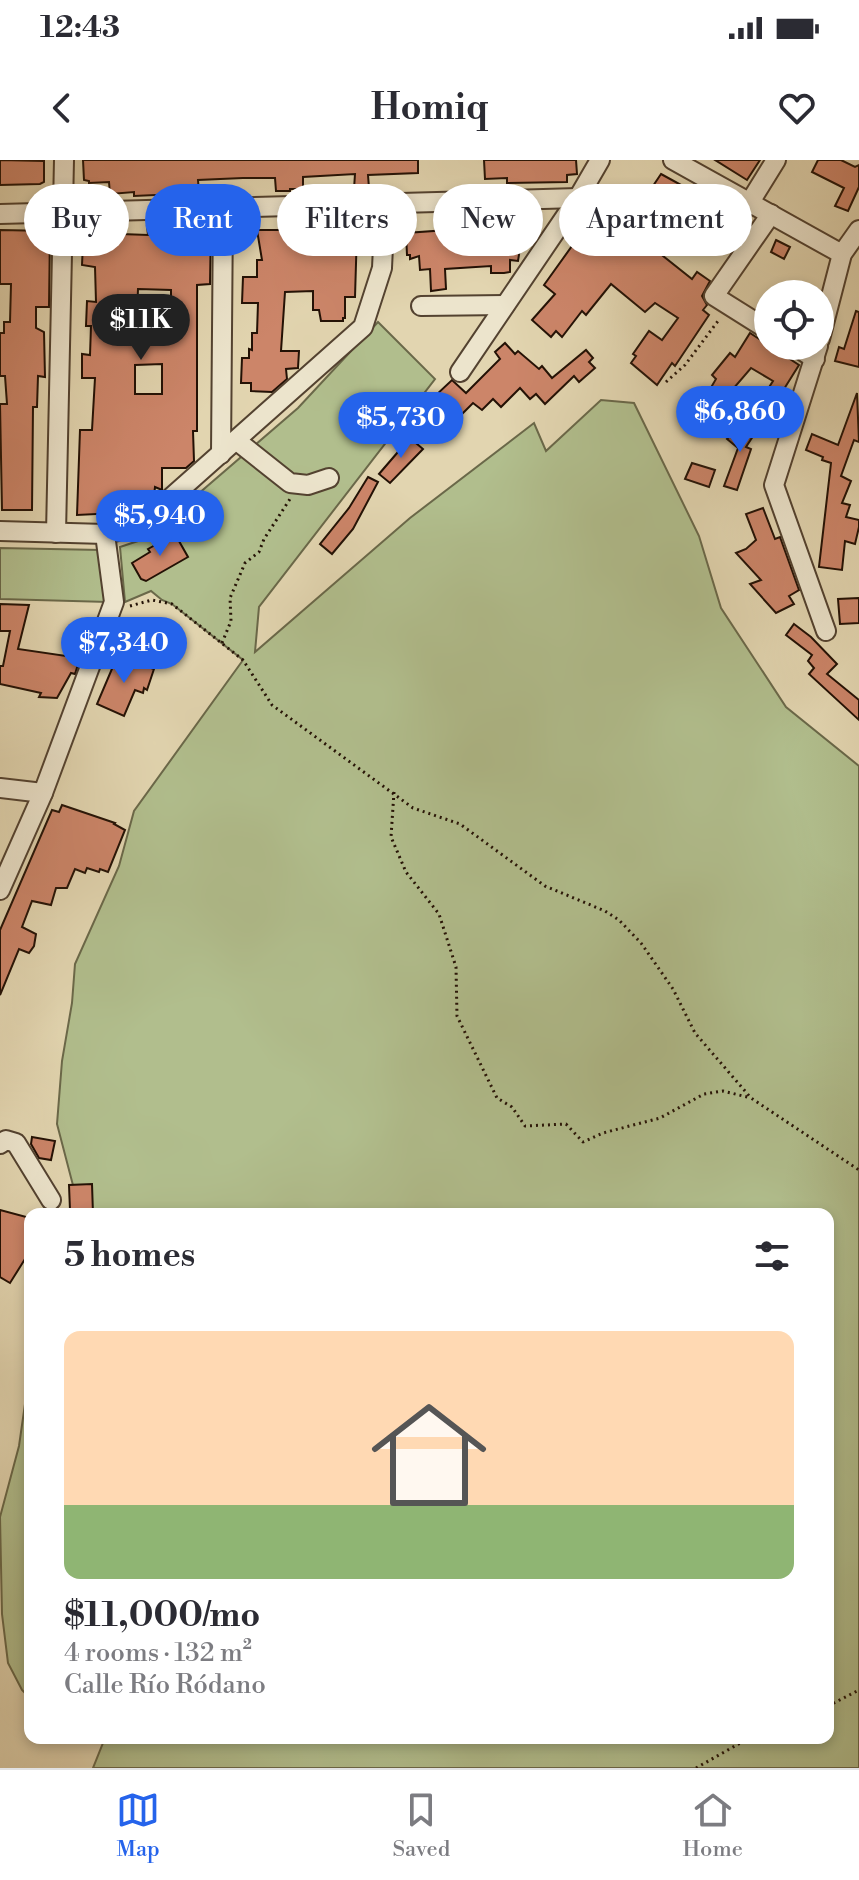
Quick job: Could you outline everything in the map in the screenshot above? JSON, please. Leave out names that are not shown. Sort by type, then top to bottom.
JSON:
[{"type":"street","points":[[64,160],[64,184]]},
{"type":"street","points":[[586,184],[600,160]]},
{"type":"street","points":[[673,160],[717,184]]},
{"type":"street","points":[[752,199],[776,160]]},
{"type":"street","points":[[417,203],[559,199]]},
{"type":"street","points":[[752,203],[842,254]]},
{"type":"street","points":[[0,214],[24,213]]},
{"type":"street","points":[[754,321],[714,296],[771,214]]},
{"type":"street","points":[[460,372],[559,226]]},
{"type":"street","points":[[834,285],[842,254],[859,230]]},
{"type":"street","points":[[56,533],[64,256]]},
{"type":"street","points":[[221,454],[223,256]]},
{"type":"street","points":[[0,531],[105,534],[139,526],[363,327],[382,268],[383,256]]},
{"type":"street","points":[[421,306],[505,305]]},
{"type":"street","points":[[814,360],[774,485],[826,631]]},
{"type":"street","points":[[237,441],[290,483],[308,485],[329,478]]},
{"type":"street","points":[[0,890],[43,793],[114,602],[105,534]]},
{"type":"street","points":[[0,788],[43,793]]},
{"type":"street","points":[[3,1142],[16,1143],[51,1200]]},
{"type":"path","points":[[666,382],[685,365],[729,305]]},
{"type":"path","points":[[222,643],[231,621],[230,598],[245,563],[259,552],[293,495],[296,484]]},
{"type":"path","points":[[111,610],[162,600],[183,612],[243,660],[272,705],[413,808],[460,824],[545,886],[619,920],[641,943],[673,989],[695,1033],[751,1098],[859,1170]]},
{"type":"path","points":[[394,792],[391,837],[406,872],[439,914],[456,967],[457,1016],[497,1098],[512,1107],[525,1126],[566,1124],[583,1142],[603,1133],[660,1118],[704,1094],[723,1091],[751,1098]]},
{"type":"path","points":[[834,1703],[859,1690]]},
{"type":"path","points":[[696,1768],[738,1744]]},
{"type":"green space","points":[[378,322],[435,379],[259,607],[255,652],[410,518],[534,423],[546,451],[601,400],[634,403],[699,536],[721,608],[786,707],[859,766],[859,1768],[93,1768],[103,1744],[834,1744],[834,1208],[81,1208],[75,1193],[57,1124],[75,964],[119,866],[134,811],[243,660],[151,591],[125,602],[120,547],[147,538],[298,408]]},
{"type":"green space","points":[[0,548],[101,550],[108,602],[0,599]]},
{"type":"green space","points":[[24,1411],[24,1692],[8,1663],[2,1614],[0,1517],[19,1446]]},
{"type":"building","points":[[0,160],[44,161],[44,182],[0,185]]},
{"type":"building","points":[[83,160],[418,160],[418,173],[368,175],[369,184],[354,184],[355,174],[303,177],[303,184],[277,184],[277,191],[275,178],[243,178],[198,180],[198,184],[145,184],[145,195],[134,196],[134,192],[129,192],[129,184],[89,183],[84,180]]},
{"type":"building","points":[[484,160],[576,160],[577,174],[567,175],[567,182],[507,183],[507,178],[485,179]]},
{"type":"building","points":[[715,160],[760,160],[747,180]]},
{"type":"building","points":[[818,160],[841,160],[855,167],[859,165],[859,187],[848,211],[835,206],[844,188],[812,172]]},
{"type":"building","points":[[661,174],[679,184],[654,184]]},
{"type":"building","points":[[0,230],[24,230],[24,256],[50,256],[49,307],[36,307],[36,328],[44,332],[45,377],[38,376],[37,407],[33,407],[32,510],[2,510],[0,404],[7,404],[5,376],[0,376],[0,333],[4,333],[4,322],[10,322],[11,284],[0,284]]},
{"type":"building","points":[[261,230],[277,230],[277,256],[356,256],[355,297],[345,297],[343,321],[321,321],[319,310],[313,310],[313,291],[285,292],[281,351],[299,351],[298,368],[286,369],[287,379],[272,392],[251,391],[251,383],[241,383],[242,358],[249,358],[252,333],[257,333],[258,303],[242,303],[243,277],[257,277],[257,260],[262,260]]},
{"type":"building","points":[[433,231],[433,256],[519,256],[518,261],[510,260],[510,272],[504,273],[491,273],[491,266],[445,269],[446,289],[431,291],[430,269],[420,270],[419,256],[410,259],[410,256],[417,256],[417,232]]},
{"type":"building","points":[[129,234],[145,235],[145,256],[210,256],[210,284],[197,285],[197,431],[193,431],[194,461],[186,468],[162,468],[162,490],[155,487],[154,496],[134,507],[117,513],[77,515],[80,430],[92,430],[95,378],[82,378],[82,354],[90,355],[91,326],[86,326],[87,301],[96,302],[95,267],[82,265],[82,256],[129,256]],"holes":[[[138,289],[171,290],[171,316],[137,315]],[[162,364],[162,394],[135,394],[135,365]]]},
{"type":"building","points":[[776,240],[790,247],[784,259],[771,252]]},
{"type":"building","points":[[565,256],[663,256],[692,279],[697,272],[710,281],[702,296],[707,305],[703,310],[709,315],[675,366],[672,363],[657,385],[631,363],[636,356],[633,354],[649,331],[662,340],[678,318],[655,303],[645,312],[611,284],[586,315],[582,311],[562,337],[556,331],[551,337],[532,320],[555,294],[544,285]]},
{"type":"building","points":[[856,311],[859,312],[859,367],[835,361],[839,347],[844,349]]},
{"type":"building","points":[[750,333],[754,336],[754,360],[791,360],[799,365],[777,400],[766,392],[773,381],[751,368],[721,403],[706,396],[716,379],[712,375],[730,353],[735,357]]},
{"type":"building","points":[[505,343],[515,354],[518,351],[539,369],[542,366],[552,378],[586,350],[593,358],[589,362],[595,368],[579,382],[574,376],[545,404],[536,394],[530,399],[520,388],[501,407],[493,399],[482,410],[473,403],[462,414],[457,409],[434,429],[418,412],[452,380],[466,393],[500,359],[495,352]]},
{"type":"building","points":[[857,393],[859,442],[854,440],[841,476],[851,481],[842,503],[850,505],[846,517],[859,520],[859,527],[855,544],[845,541],[842,570],[819,567],[831,463],[806,450],[812,434],[838,445]]},
{"type":"building","points":[[744,422],[757,430],[746,447],[751,449],[737,490],[724,486],[738,448],[727,439]]},
{"type":"building","points":[[410,438],[423,449],[390,483],[379,474]]},
{"type":"building","points":[[692,463],[715,470],[709,487],[685,479]]},
{"type":"building","points":[[368,477],[378,482],[353,529],[332,554],[320,544],[349,508]]},
{"type":"building","points":[[763,508],[775,539],[780,537],[799,590],[789,596],[794,604],[776,613],[750,584],[761,580],[736,553],[756,540],[746,514]]},
{"type":"building","points":[[175,534],[188,557],[146,581],[141,579],[132,563],[150,552],[148,549]]},
{"type":"building","points":[[859,598],[859,623],[840,624],[838,599]]},
{"type":"building","points":[[0,604],[29,605],[18,649],[80,658],[75,674],[71,673],[57,698],[39,697],[41,693],[0,684],[0,666],[3,666],[10,631],[0,631]]},
{"type":"building","points":[[794,624],[837,664],[827,674],[859,700],[859,720],[809,674],[814,668],[808,661],[812,655],[786,635]]},
{"type":"building","points":[[117,657],[154,669],[147,690],[144,688],[143,693],[135,690],[124,716],[97,704]]},
{"type":"building","points":[[62,805],[115,823],[125,830],[108,872],[87,868],[85,873],[75,869],[67,888],[56,888],[51,905],[32,901],[22,927],[36,934],[34,946],[29,953],[19,949],[0,995],[0,930],[52,810],[59,812]]},
{"type":"building","points":[[32,1137],[55,1141],[51,1160],[39,1158],[31,1144]]},
{"type":"building","points":[[92,1184],[93,1208],[70,1208],[69,1185]]},
{"type":"building","points":[[0,1210],[24,1216],[24,1261],[10,1283],[0,1277]]}]
